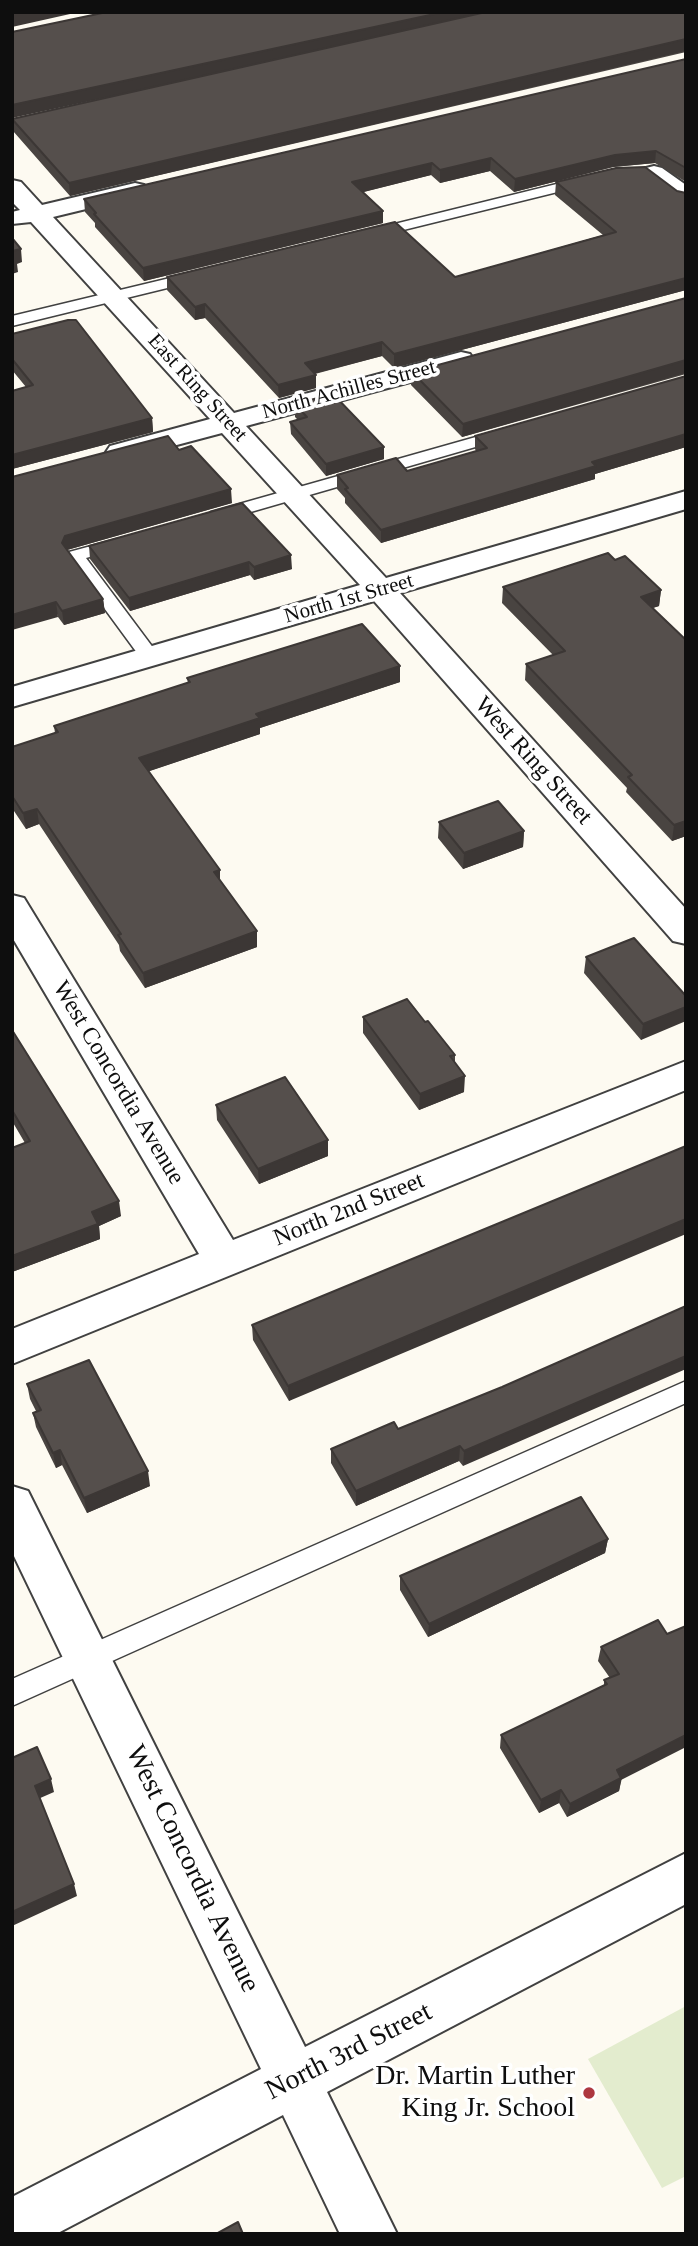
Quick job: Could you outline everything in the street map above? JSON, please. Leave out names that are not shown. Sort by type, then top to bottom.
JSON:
[{"type":"street","points":[[686,165],[648,173],[686,197]]},
{"type":"street","points":[[24,217],[153,186]]},
{"type":"street","name":"East Ring Street","points":[[12,187],[24,217],[114,297],[381,590]]},
{"type":"street","name":"North Achilles Street","points":[[89,460],[487,353]]},
{"type":"street","name":"North 1st Street","points":[[12,696],[686,499]]},
{"type":"street","name":"West Ring Street","points":[[381,590],[686,932]]},
{"type":"street","name":"West Concordia Avenue","points":[[12,907],[224,1260]]},
{"type":"street","name":"North 2nd Street","points":[[12,1347],[686,1075]]},
{"type":"street","name":"West Concordia Avenue","points":[[12,1505],[369,2234]]},
{"type":"street","name":"North 3rd Street","points":[[12,2227],[686,1877]]},
{"type":"lane","points":[[349,239],[601,177]]},
{"type":"lane","points":[[12,321],[216,272]]},
{"type":"lane","points":[[204,520],[526,427]]},
{"type":"lane","points":[[139,538],[75,556],[150,657]]},
{"type":"lane","points":[[12,1693],[686,1391]]},
{"type":"green space","points":[[686,2006],[686,2176],[662,2188],[588,2059]]},
{"type":"building","points":[[107,12],[444,12],[12,105],[12,32]]},
{"type":"building","points":[[486,12],[686,12],[686,39],[69,183],[12,119]]},
{"type":"building","points":[[686,59],[686,168],[656,151],[615,155],[515,179],[491,158],[440,170],[432,163],[352,182],[383,211],[143,268],[94,214],[96,213],[84,199]]},
{"type":"building","points":[[645,167],[677,191],[686,193],[686,278],[394,354],[382,342],[305,363],[316,375],[278,385],[205,304],[195,307],[167,277],[395,222],[455,277],[616,232],[556,182],[616,168]]},
{"type":"building","points":[[12,238],[21,249],[12,251]]},
{"type":"building","points":[[686,298],[686,360],[463,424],[412,372]]},
{"type":"building","points":[[76,320],[152,418],[12,455],[12,391],[33,385],[12,359],[12,334]]},
{"type":"building","points":[[686,376],[686,434],[592,462],[596,466],[381,530],[345,489],[348,488],[337,475],[396,458],[407,471],[487,448],[475,436]]},
{"type":"building","points":[[333,394],[384,447],[326,464],[290,422],[307,417],[295,404]]},
{"type":"building","points":[[168,436],[179,450],[191,446],[231,489],[65,536],[62,543],[103,599],[62,611],[56,602],[12,615],[12,477]]},
{"type":"building","points":[[242,503],[291,555],[254,567],[249,562],[129,598],[89,546]]},
{"type":"building","points":[[608,553],[615,560],[625,556],[661,590],[641,597],[686,640],[686,821],[674,825],[628,777],[632,775],[526,664],[565,651],[503,587]]},
{"type":"building","points":[[362,624],[400,666],[256,714],[260,718],[139,758],[220,870],[214,872],[257,931],[143,973],[118,935],[121,934],[37,809],[23,813],[12,796],[12,747],[58,732],[54,726],[190,682],[187,678]]},
{"type":"building","points":[[498,801],[524,831],[464,853],[439,822]]},
{"type":"building","points":[[634,938],[686,996],[686,1007],[643,1024],[586,957]]},
{"type":"building","points":[[407,999],[455,1055],[450,1056],[465,1076],[420,1094],[363,1017]]},
{"type":"building","points":[[12,1030],[119,1201],[92,1212],[98,1224],[12,1256],[12,1148],[30,1141],[12,1110]]},
{"type":"building","points":[[285,1077],[328,1140],[258,1169],[216,1105]]},
{"type":"building","points":[[686,1146],[686,1219],[288,1386],[252,1325]]},
{"type":"building","points":[[686,1306],[686,1356],[464,1451],[460,1446],[356,1491],[331,1449],[394,1422],[398,1429],[502,1387]]},
{"type":"building","points":[[89,1360],[148,1471],[84,1498],[60,1450],[53,1453],[33,1413],[41,1410],[27,1384]]},
{"type":"building","points":[[581,1497],[608,1539],[429,1624],[400,1576]]},
{"type":"building","points":[[658,1620],[667,1634],[686,1626],[686,1735],[617,1770],[621,1778],[570,1804],[561,1790],[541,1800],[501,1735],[607,1684],[604,1680],[619,1674],[601,1647]]},
{"type":"building","points":[[37,1747],[51,1779],[35,1786],[74,1884],[12,1912],[12,1758]]},
{"type":"building","points":[[238,2222],[243,2234],[216,2234]]},
{"type":"place","name":"Dr. Martin Luther King Jr. School","points":[[589,2093]]}]
